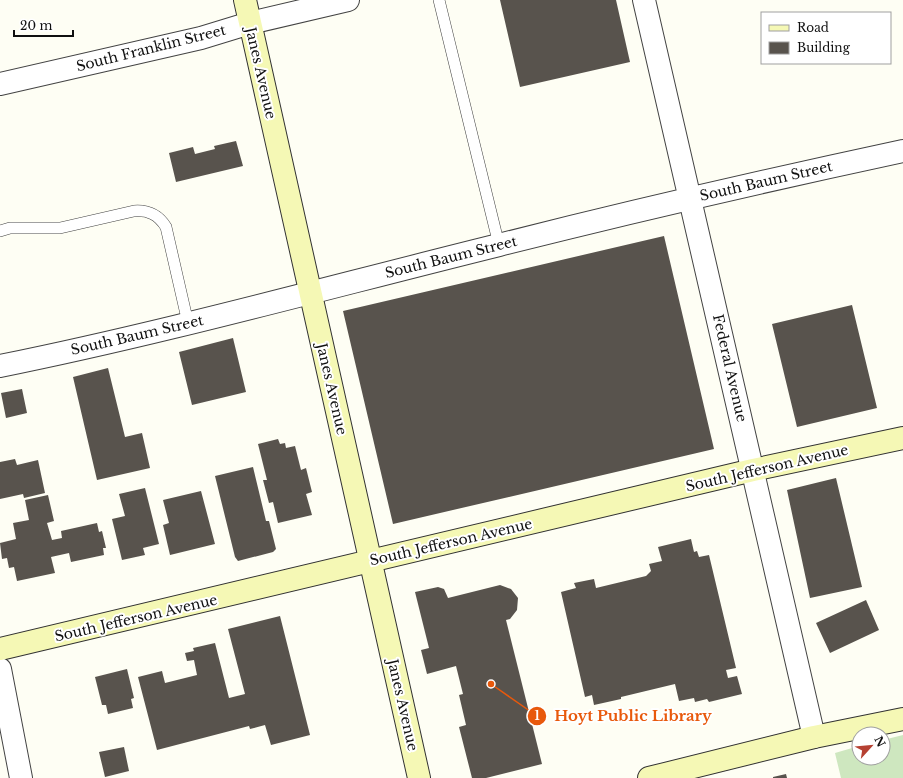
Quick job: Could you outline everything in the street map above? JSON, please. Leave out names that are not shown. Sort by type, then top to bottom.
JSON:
[{"type":"street","name":"Janes Avenue","points":[[245,0],[419,778]]},
{"type":"street","name":"South Franklin Street","points":[[0,84],[201,38],[250,23],[348,0]]},
{"type":"street","name":"Federal Avenue","points":[[644,0],[814,737]]},
{"type":"street","name":"South Baum Street","points":[[0,366],[311,294],[499,245],[690,199],[903,151]]},
{"type":"street","name":"South Jefferson Avenue","points":[[0,649],[753,470],[903,438]]},
{"type":"street","points":[[0,669],[21,778]]},
{"type":"street","points":[[649,778],[814,737],[903,719]]},
{"type":"lane","points":[[439,0],[499,245]]},
{"type":"lane","points":[[0,231],[10,228],[60,228],[134,211],[144,210],[150,212],[161,219],[166,227],[188,323]]},
{"type":"green space","points":[[903,735],[903,778],[841,778],[835,753],[851,748],[851,766],[891,766],[891,738]]},
{"type":"building","points":[[500,0],[616,0],[630,62],[520,87]]},
{"type":"building","points":[[236,141],[243,166],[176,182],[169,153],[193,147],[195,154],[215,149],[214,146]]},
{"type":"building","points":[[664,236],[714,449],[393,524],[343,311]]},
{"type":"building","points":[[852,305],[877,408],[797,427],[772,324]]},
{"type":"building","points":[[233,338],[246,392],[192,405],[179,352]]},
{"type":"building","points":[[108,368],[125,437],[142,433],[150,468],[97,480],[73,377]]},
{"type":"building","points":[[22,389],[27,413],[6,418],[1,393]]},
{"type":"building","points":[[278,439],[280,444],[285,443],[286,448],[295,446],[301,470],[306,468],[312,492],[306,494],[312,515],[278,523],[273,502],[269,503],[263,480],[267,480],[258,444]]},
{"type":"building","points":[[15,459],[17,465],[38,460],[45,493],[24,498],[23,494],[0,499],[0,462]]},
{"type":"building","points":[[253,467],[266,521],[269,521],[276,549],[273,552],[238,561],[235,557],[215,476]]},
{"type":"building","points":[[836,478],[862,587],[810,598],[787,490]]},
{"type":"building","points":[[145,488],[159,544],[143,548],[145,555],[122,560],[112,519],[125,516],[119,494]]},
{"type":"building","points":[[201,491],[215,544],[170,555],[163,525],[169,523],[163,500]]},
{"type":"building","points":[[48,495],[54,521],[47,523],[52,540],[62,538],[61,531],[97,523],[99,532],[102,531],[106,548],[103,548],[104,555],[71,562],[69,553],[51,557],[55,573],[17,581],[14,567],[9,568],[7,558],[2,559],[0,543],[16,539],[13,523],[29,520],[25,500]]},
{"type":"building","points":[[691,539],[694,552],[697,551],[699,557],[709,555],[736,668],[726,670],[728,678],[737,676],[742,694],[709,702],[707,699],[695,702],[694,698],[679,701],[675,684],[594,705],[592,695],[585,697],[561,592],[576,588],[574,583],[594,579],[596,588],[646,576],[651,571],[649,564],[662,561],[658,547]]},
{"type":"building","points":[[500,585],[511,589],[518,598],[517,610],[510,619],[506,620],[542,764],[486,778],[472,778],[459,727],[466,725],[459,695],[463,694],[456,666],[427,674],[421,650],[429,648],[415,592],[438,587],[444,589],[448,598]]},
{"type":"building","points":[[866,600],[879,630],[830,653],[816,623]]},
{"type":"building","points":[[280,616],[310,735],[271,745],[265,725],[250,729],[249,726],[157,750],[138,677],[162,671],[165,683],[197,675],[194,660],[187,661],[185,653],[194,651],[193,648],[215,643],[229,698],[245,694],[228,629]]},
{"type":"building","points":[[127,669],[134,698],[131,699],[133,708],[108,714],[106,705],[102,705],[95,677]]},
{"type":"building","points":[[124,747],[129,771],[105,777],[99,752]]},
{"type":"building","points":[[786,774],[787,778],[773,778],[773,777]]},
{"type":"place","name":"Hoyt Public Library","points":[[491,684]]}]
